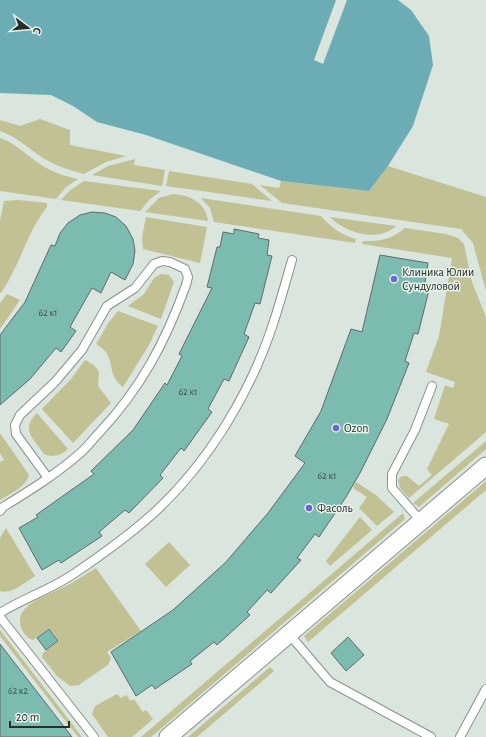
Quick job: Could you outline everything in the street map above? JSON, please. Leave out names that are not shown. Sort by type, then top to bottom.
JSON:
[{"type":"street","points":[[168,737],[486,466]]},
{"type":"lane","points":[[0,613],[21,600],[73,574],[116,544],[157,509],[188,475],[217,439],[257,365],[273,324],[292,260]]},
{"type":"lane","points":[[0,511],[3,507],[48,478],[79,455],[122,408],[151,365],[168,332],[186,285],[188,277],[185,269],[170,262],[154,264],[135,288],[107,306],[82,350],[55,382],[20,415],[15,424],[16,434],[48,478]]},
{"type":"lane","points":[[421,521],[392,488],[391,481],[392,474],[415,430],[432,386]]},
{"type":"lane","points":[[0,617],[94,737]]},
{"type":"lane","points":[[289,634],[330,682],[431,737]]},
{"type":"lane","points":[[460,737],[486,689]]},
{"type":"green space","points":[[40,119],[70,130],[70,145],[126,156],[106,162],[84,174],[63,168],[48,161],[6,133],[0,131],[0,120],[20,126]]},
{"type":"green space","points":[[0,138],[15,145],[51,171],[78,179],[66,187],[56,199],[0,191]]},
{"type":"green space","points":[[135,159],[134,165],[165,170],[162,186],[92,175],[108,166]]},
{"type":"green space","points":[[388,166],[486,197],[486,291],[473,243],[461,229],[282,203],[260,185],[279,188],[281,181],[369,191]]},
{"type":"green space","points":[[169,171],[252,184],[272,201],[166,186]]},
{"type":"green space","points":[[84,181],[161,191],[150,199],[140,211],[61,200],[69,191]]},
{"type":"green space","points":[[173,194],[185,196],[196,201],[204,209],[208,221],[145,212],[159,198]]},
{"type":"green space","points":[[201,198],[321,216],[337,230],[356,239],[355,243],[214,222],[210,208]]},
{"type":"green space","points":[[18,200],[47,203],[47,207],[34,228],[13,273],[0,294],[0,221],[4,201]]},
{"type":"green space","points":[[146,217],[207,227],[200,263],[143,249],[142,237]]},
{"type":"green space","points":[[330,217],[396,226],[389,231],[380,234],[362,234],[344,228]]},
{"type":"green space","points":[[405,228],[446,234],[458,238],[464,244],[472,282],[486,317],[486,432],[409,498],[400,488],[398,480],[402,476],[407,476],[419,486],[432,475],[427,469],[449,424],[434,419],[445,385],[453,388],[455,382],[426,372],[439,336],[452,258],[362,244],[363,241],[375,241],[390,237]]},
{"type":"green space","points":[[161,274],[169,275],[174,282],[161,319],[128,306],[144,294],[154,278]]},
{"type":"green space","points":[[7,294],[20,300],[0,329],[0,303]]},
{"type":"green space","points":[[118,311],[158,326],[149,345],[123,387],[117,382],[114,376],[107,354],[96,344],[109,322]]},
{"type":"green space","points":[[85,360],[94,365],[99,372],[98,386],[111,403],[73,443],[42,409],[71,379]]},
{"type":"green space","points":[[37,413],[68,449],[57,456],[44,454],[30,434],[29,429],[32,419]]},
{"type":"green space","points":[[0,433],[29,475],[21,487],[0,500],[0,462],[4,460],[0,453]]},
{"type":"green space","points":[[486,441],[486,449],[419,507],[413,503]]},
{"type":"green space","points":[[486,481],[486,490],[308,642],[304,636]]},
{"type":"green space","points":[[356,482],[376,495],[394,512],[377,526],[359,508],[367,497],[353,488]]},
{"type":"green space","points":[[403,513],[405,519],[151,737],[141,737]]},
{"type":"green space","points":[[360,517],[372,530],[330,566],[326,561]]},
{"type":"green space","points":[[6,528],[35,576],[14,590],[4,592],[0,591],[0,538]]},
{"type":"green space","points":[[169,542],[190,565],[166,587],[145,564]]},
{"type":"green space","points":[[96,568],[141,631],[107,652],[111,658],[108,665],[80,685],[70,686],[57,676],[42,657],[43,653],[59,641],[49,628],[33,640],[30,639],[22,630],[20,617],[24,610],[33,602],[70,584]]},
{"type":"green space","points":[[0,630],[82,737],[78,737],[0,636]]},
{"type":"green space","points":[[270,667],[274,671],[197,737],[188,737]]},
{"type":"green space","points":[[117,694],[121,698],[126,695],[131,701],[134,699],[143,712],[146,710],[153,719],[132,737],[108,737],[92,714],[95,706]]},
{"type":"water","points":[[0,0],[398,0],[411,10],[429,36],[433,65],[413,126],[388,166],[369,191],[281,181],[146,135],[97,122],[73,106],[51,95],[0,93]]},
{"type":"pier","points":[[336,0],[347,0],[323,64],[314,60]]},
{"type":"building","points":[[92,212],[105,213],[116,217],[126,226],[133,239],[135,251],[133,264],[125,280],[111,272],[101,293],[92,288],[70,327],[76,331],[61,352],[56,348],[30,379],[0,405],[0,335],[25,302],[51,245],[55,246],[60,233],[68,223],[80,215]]},
{"type":"building","points":[[234,229],[259,234],[258,238],[269,240],[267,255],[272,256],[260,304],[255,303],[244,334],[249,337],[229,381],[224,379],[208,409],[212,412],[184,451],[181,448],[160,475],[163,478],[129,513],[125,510],[99,532],[102,536],[61,563],[59,560],[42,570],[19,528],[38,517],[36,515],[94,474],[91,471],[133,430],[165,383],[167,385],[182,356],[179,354],[212,288],[207,287],[217,247],[220,247],[223,232],[234,234]]},
{"type":"building","points":[[380,255],[428,263],[424,289],[429,290],[418,334],[414,333],[405,361],[409,363],[387,419],[360,473],[319,537],[315,534],[297,558],[301,560],[271,593],[267,590],[247,612],[250,615],[217,645],[214,642],[190,661],[192,664],[155,689],[152,685],[136,696],[111,652],[173,610],[226,562],[268,513],[305,463],[295,456],[321,411],[351,329],[362,332]]},
{"type":"building","points":[[49,629],[58,641],[46,650],[37,638]]},
{"type":"building","points":[[348,637],[364,655],[346,671],[331,653]]},
{"type":"building","points":[[0,644],[72,737],[0,737]]},
{"type":"place","name":"Клиника Юлии Сундуловой","points":[[394,279]]},
{"type":"place","name":"Ozon","points":[[336,428]]},
{"type":"place","name":"Фасоль","points":[[309,508]]}]
